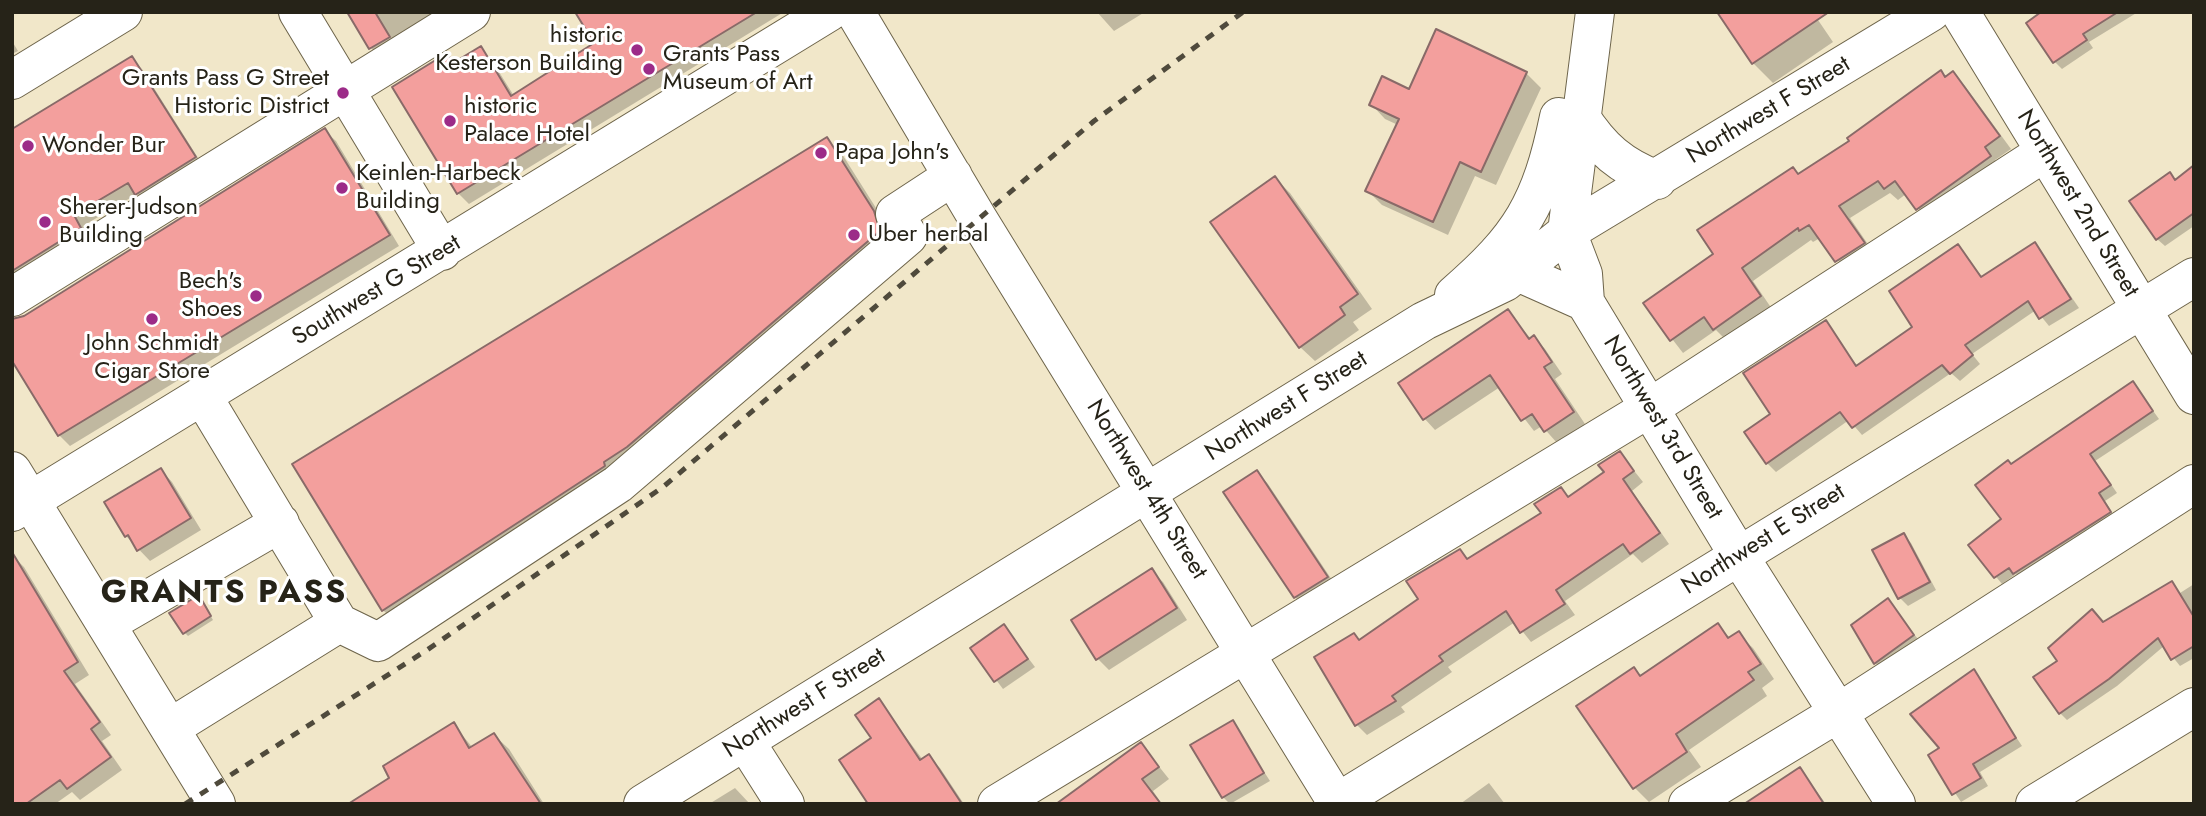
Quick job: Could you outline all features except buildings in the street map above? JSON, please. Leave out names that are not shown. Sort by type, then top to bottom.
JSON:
[{"type":"main road","points":[[12,80],[123,12]]},
{"type":"main road","points":[[298,12],[442,251]]},
{"type":"main road","points":[[12,297],[471,12]]},
{"type":"main road","name":"Southwest G Street","points":[[18,495],[203,397],[829,12]]},
{"type":"main road","name":"Northwest 4th Street","points":[[855,12],[1337,803]]},
{"type":"main road","points":[[1424,321],[1496,254],[1530,212],[1547,168],[1582,12]]},
{"type":"main road","name":"Northwest 3rd Street","points":[[1595,12],[1567,232],[1583,274],[1585,302],[1739,555],[1896,804]]},
{"type":"main road","name":"Northwest F Street","points":[[643,804],[1424,321],[1520,273],[1567,232],[1931,12]]},
{"type":"main road","name":"Northwest 2nd Street","points":[[1960,12],[2194,395]]},
{"type":"main road","points":[[1580,116],[1609,155],[1633,171],[1657,180]]},
{"type":"main road","points":[[997,804],[1651,407],[2045,152]]},
{"type":"main road","points":[[203,397],[339,624],[377,642],[618,484],[908,236],[895,214],[953,176]]},
{"type":"main road","points":[[1520,273],[1585,302]]},
{"type":"main road","name":"Northwest E Street","points":[[1337,803],[2194,276]]},
{"type":"main road","points":[[1688,804],[1838,713],[2194,484]]},
{"type":"main road","points":[[18,495],[106,624],[216,804]]},
{"type":"main road","points":[[106,624],[280,523]]},
{"type":"main road","points":[[170,728],[339,624]]},
{"type":"main road","points":[[2035,804],[2194,707]]},
{"type":"main road","points":[[746,741],[785,804]]},
{"type":"railway","points":[[185,804],[427,650],[663,487],[1094,121],[1243,12]]},
{"type":"place","name":"historic Kesterson Building","points":[[637,50]]},
{"type":"place","name":"Grants Pass Museum of Art","points":[[649,69]]},
{"type":"place","name":"Grants Pass G Street Historic District","points":[[343,93]]},
{"type":"place","name":"historic Palace Hotel","points":[[450,121]]},
{"type":"place","name":"Wonder Bur","points":[[28,146]]},
{"type":"place","name":"Papa John's","points":[[821,153]]},
{"type":"place","name":"Keinlen-Harbeck Building","points":[[342,188]]},
{"type":"place","name":"Sherer-Judson Building","points":[[45,222]]},
{"type":"place","name":"Uber herbal","points":[[854,235]]},
{"type":"place","name":"Bech's Shoes","points":[[256,296]]},
{"type":"place","name":"John Schmidt Cigar Store","points":[[152,319]]},
{"type":"district","name":"GRANTS PASS","points":[[224,594]]}]
